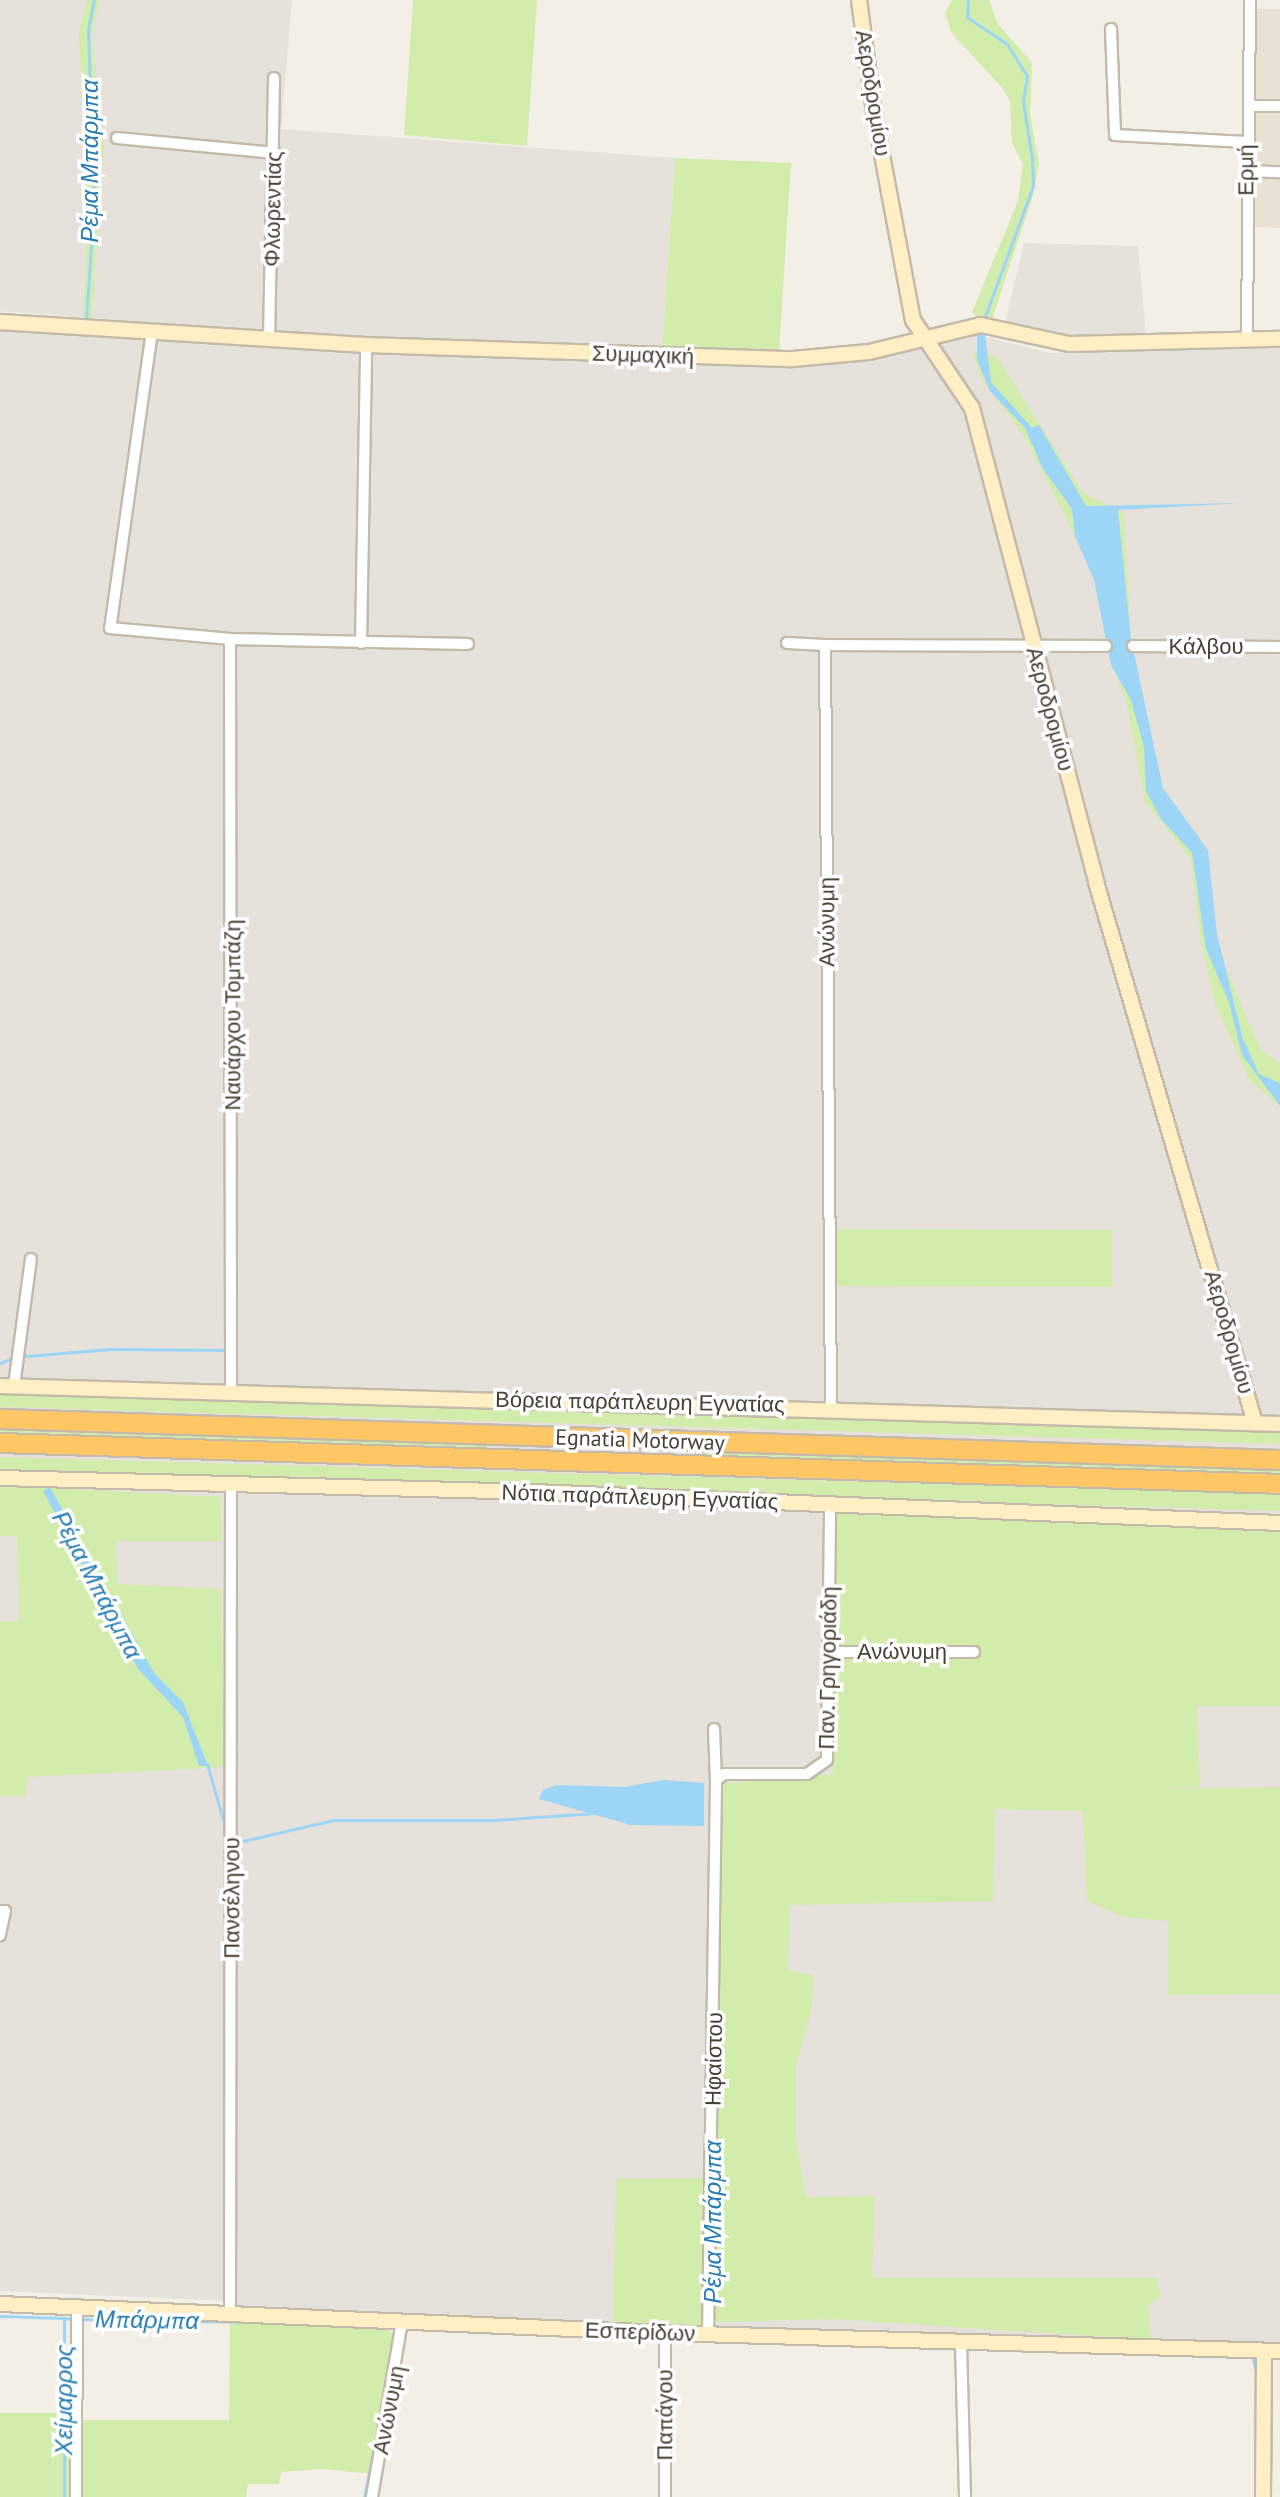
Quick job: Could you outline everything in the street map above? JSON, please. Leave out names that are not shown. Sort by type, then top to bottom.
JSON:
[{"type":"highway","name":"Egnatia Motorway","points":[[0,1419],[1280,1460]]},
{"type":"highway","name":"Egnatia Motorway","points":[[0,1443],[1280,1484]]},
{"type":"street","name":"Αεροδρομίου","points":[[859,0],[874,112],[913,320],[972,408],[1096,882],[1255,1423]]},
{"type":"street","name":"Ερμή","points":[[1247,340],[1246,142],[1251,106],[1250,0]]},
{"type":"street","points":[[1111,29],[1115,135],[1246,142]]},
{"type":"street","name":"Φλωρεντίας","points":[[269,340],[275,153],[274,78]]},
{"type":"street","points":[[1251,106],[1280,106]]},
{"type":"street","points":[[117,138],[275,153]]},
{"type":"street","points":[[1246,171],[1280,172]]},
{"type":"street","name":"Συμμαχική","points":[[0,322],[366,345],[793,359],[869,352],[981,325],[1069,344],[1280,339]]},
{"type":"street","points":[[152,331],[110,628],[230,639],[468,644]]},
{"type":"street","points":[[361,643],[366,345]]},
{"type":"street","name":"Ναυάρχου Τομπάζη","points":[[230,639],[231,1391]]},
{"type":"street","points":[[787,643],[1106,646]]},
{"type":"street","name":"Ανώνυμη","points":[[825,645],[831,1407]]},
{"type":"street","name":"Κάλβου","points":[[1133,646],[1280,647]]},
{"type":"street","points":[[7,1386],[31,1259]]},
{"type":"street","name":"Βόρεια παράπλευρη Εγνατίας","points":[[7,1386],[831,1407],[1280,1424]]},
{"type":"street","name":"Νότια παράπλευρη Εγνατίας","points":[[0,1478],[231,1482],[1280,1523]]},
{"type":"street","name":"Πανσέληνου","points":[[230,2314],[231,1482]]},
{"type":"street","name":"Παν. Γρηγοριάδη","points":[[716,1781],[724,1774],[807,1774],[825,1764],[830,1505]]},
{"type":"street","name":"Ανώνυμη","points":[[829,1652],[974,1652]]},
{"type":"street","name":"Ηφαίστου","points":[[708,2335],[716,1781],[714,1729]]},
{"type":"street","points":[[0,1935],[2,1911]]},
{"type":"street","name":"Εσπερίδων","points":[[0,2304],[708,2335],[1280,2351]]},
{"type":"street","points":[[76,2497],[77,2305]]},
{"type":"street","name":"Ανώνυμη","points":[[372,2497],[402,2322]]},
{"type":"street","name":"Παπάγου","points":[[665,2333],[665,2497]]},
{"type":"street","points":[[961,2343],[965,2497]]},
{"type":"street","points":[[1263,2497],[1264,2351]]},
{"type":"shaded area","points":[[0,0],[292,0],[281,129],[675,158],[662,350],[264,331],[0,311]]},
{"type":"shaded area","points":[[1254,9],[1280,9],[1280,228],[1247,227]]},
{"type":"shaded area","points":[[1024,243],[1138,246],[1146,335],[1079,338],[1005,322]]},
{"type":"shaded area","points":[[0,330],[707,364],[848,362],[974,334],[1050,353],[1280,348],[1280,2345],[709,2328],[230,2308],[230,2301],[0,2291]]},
{"type":"green space","points":[[87,0],[100,0],[91,35],[104,147],[91,325],[83,325],[88,216],[79,34]]},
{"type":"green space","points":[[413,0],[537,0],[527,146],[404,135]]},
{"type":"green space","points":[[952,0],[989,0],[998,24],[1032,63],[1030,114],[1039,163],[1032,199],[992,319],[980,320],[972,312],[1018,201],[1023,164],[1012,143],[1010,101],[1003,89],[951,32],[945,13]]},
{"type":"green space","points":[[675,158],[791,163],[779,352],[662,350]]},
{"type":"green space","points":[[972,353],[997,357],[1083,493],[1124,513],[1131,642],[1162,791],[1209,859],[1215,943],[1260,1049],[1280,1064],[1280,1106],[1250,1081],[1215,1003],[1201,942],[1191,859],[1145,802],[1127,705],[1106,644],[1098,581],[1024,436],[984,383]]},
{"type":"green space","points":[[834,1229],[1112,1230],[1112,1287],[833,1286]]},
{"type":"green space","points":[[0,1391],[1280,1428],[1280,1444],[0,1407]]},
{"type":"green space","points":[[0,1429],[486,1445],[486,1450],[0,1434]]},
{"type":"green space","points":[[702,1452],[1280,1470],[1280,1476],[702,1457]]},
{"type":"green space","points":[[0,1457],[1280,1494],[1280,1511],[0,1474]]},
{"type":"green space","points":[[0,1485],[221,1497],[221,1541],[116,1541],[117,1584],[221,1589],[226,1767],[27,1777],[26,1796],[0,1796],[0,1622],[19,1621],[17,1536],[0,1536]]},
{"type":"green space","points":[[842,1510],[1280,1526],[1280,1706],[1197,1706],[1200,1787],[1155,1789],[1280,1787],[1280,1994],[1168,1995],[1168,1921],[1124,1917],[1087,1901],[1083,1811],[995,1809],[993,1901],[790,1905],[788,1970],[813,1975],[812,2008],[796,2065],[796,2139],[806,2197],[875,2196],[872,2278],[1156,2278],[1161,2296],[1148,2306],[1151,2340],[833,2319],[716,2322],[722,1784],[833,1774],[836,1515]]},
{"type":"green space","points":[[706,2178],[703,2327],[613,2323],[616,2179]]},
{"type":"green space","points":[[230,2320],[384,2326],[394,2335],[372,2474],[323,2469],[281,2472],[279,2484],[248,2484],[246,2497],[81,2497],[82,2420],[229,2420]]},
{"type":"green space","points":[[0,2413],[71,2413],[71,2497],[0,2497]]},
{"type":"water","points":[[977,333],[985,334],[991,382],[1032,428],[1039,425],[1086,506],[1242,503],[1118,510],[1131,639],[1163,788],[1208,850],[1217,934],[1243,1039],[1259,1074],[1280,1083],[1280,1106],[1242,1055],[1229,1002],[1206,949],[1192,853],[1161,819],[1146,791],[1144,747],[1131,700],[1111,665],[1094,580],[1075,536],[1072,509],[1043,469],[1025,428],[990,391],[977,360]]},
{"type":"water","points":[[50,1487],[154,1673],[183,1702],[208,1766],[199,1766],[183,1717],[138,1669],[43,1491]]},
{"type":"water","points":[[663,1780],[704,1783],[704,1826],[631,1825],[539,1799],[543,1790],[556,1785],[624,1787]]},
{"type":"waterway","name":"Ρέμα Μπάρμπα","points":[[86,321],[94,202],[88,30],[94,0]]},
{"type":"waterway","points":[[968,0],[967,17],[1007,44],[1027,76],[1023,102],[1032,158],[1033,186],[984,319]]},
{"type":"waterway","name":"Ρέμα Μπάρμπα","points":[[0,1363],[15,1357],[110,1349],[227,1350]]},
{"type":"waterway","name":"Ρέμα Μπάρμπα","points":[[207,1764],[226,1830]]},
{"type":"waterway","name":"Ρέμα Μπάρμπα","points":[[234,1843],[334,1820],[494,1820],[595,1813]]},
{"type":"waterway","name":"Χείμαρρος","points":[[0,2316],[64,2318],[64,2497]]},
{"type":"waterway","name":"Μπάρμπα","points":[[64,2318],[73,2319]]},
{"type":"waterway","name":"Μπάρμπα","points":[[80,2319],[257,2322]]},
{"type":"waterway","name":"Ρέμα Μπάρμπα","points":[[1252,2354],[1257,2377]]},
{"type":"waterway","name":"Ρέμα Μπάρμπα","points":[[1256,2497],[1257,2405]]},
{"type":"waterway","name":"Ρέμα Μπάρμπα","points":[[364,2497],[380,2419]]}]
